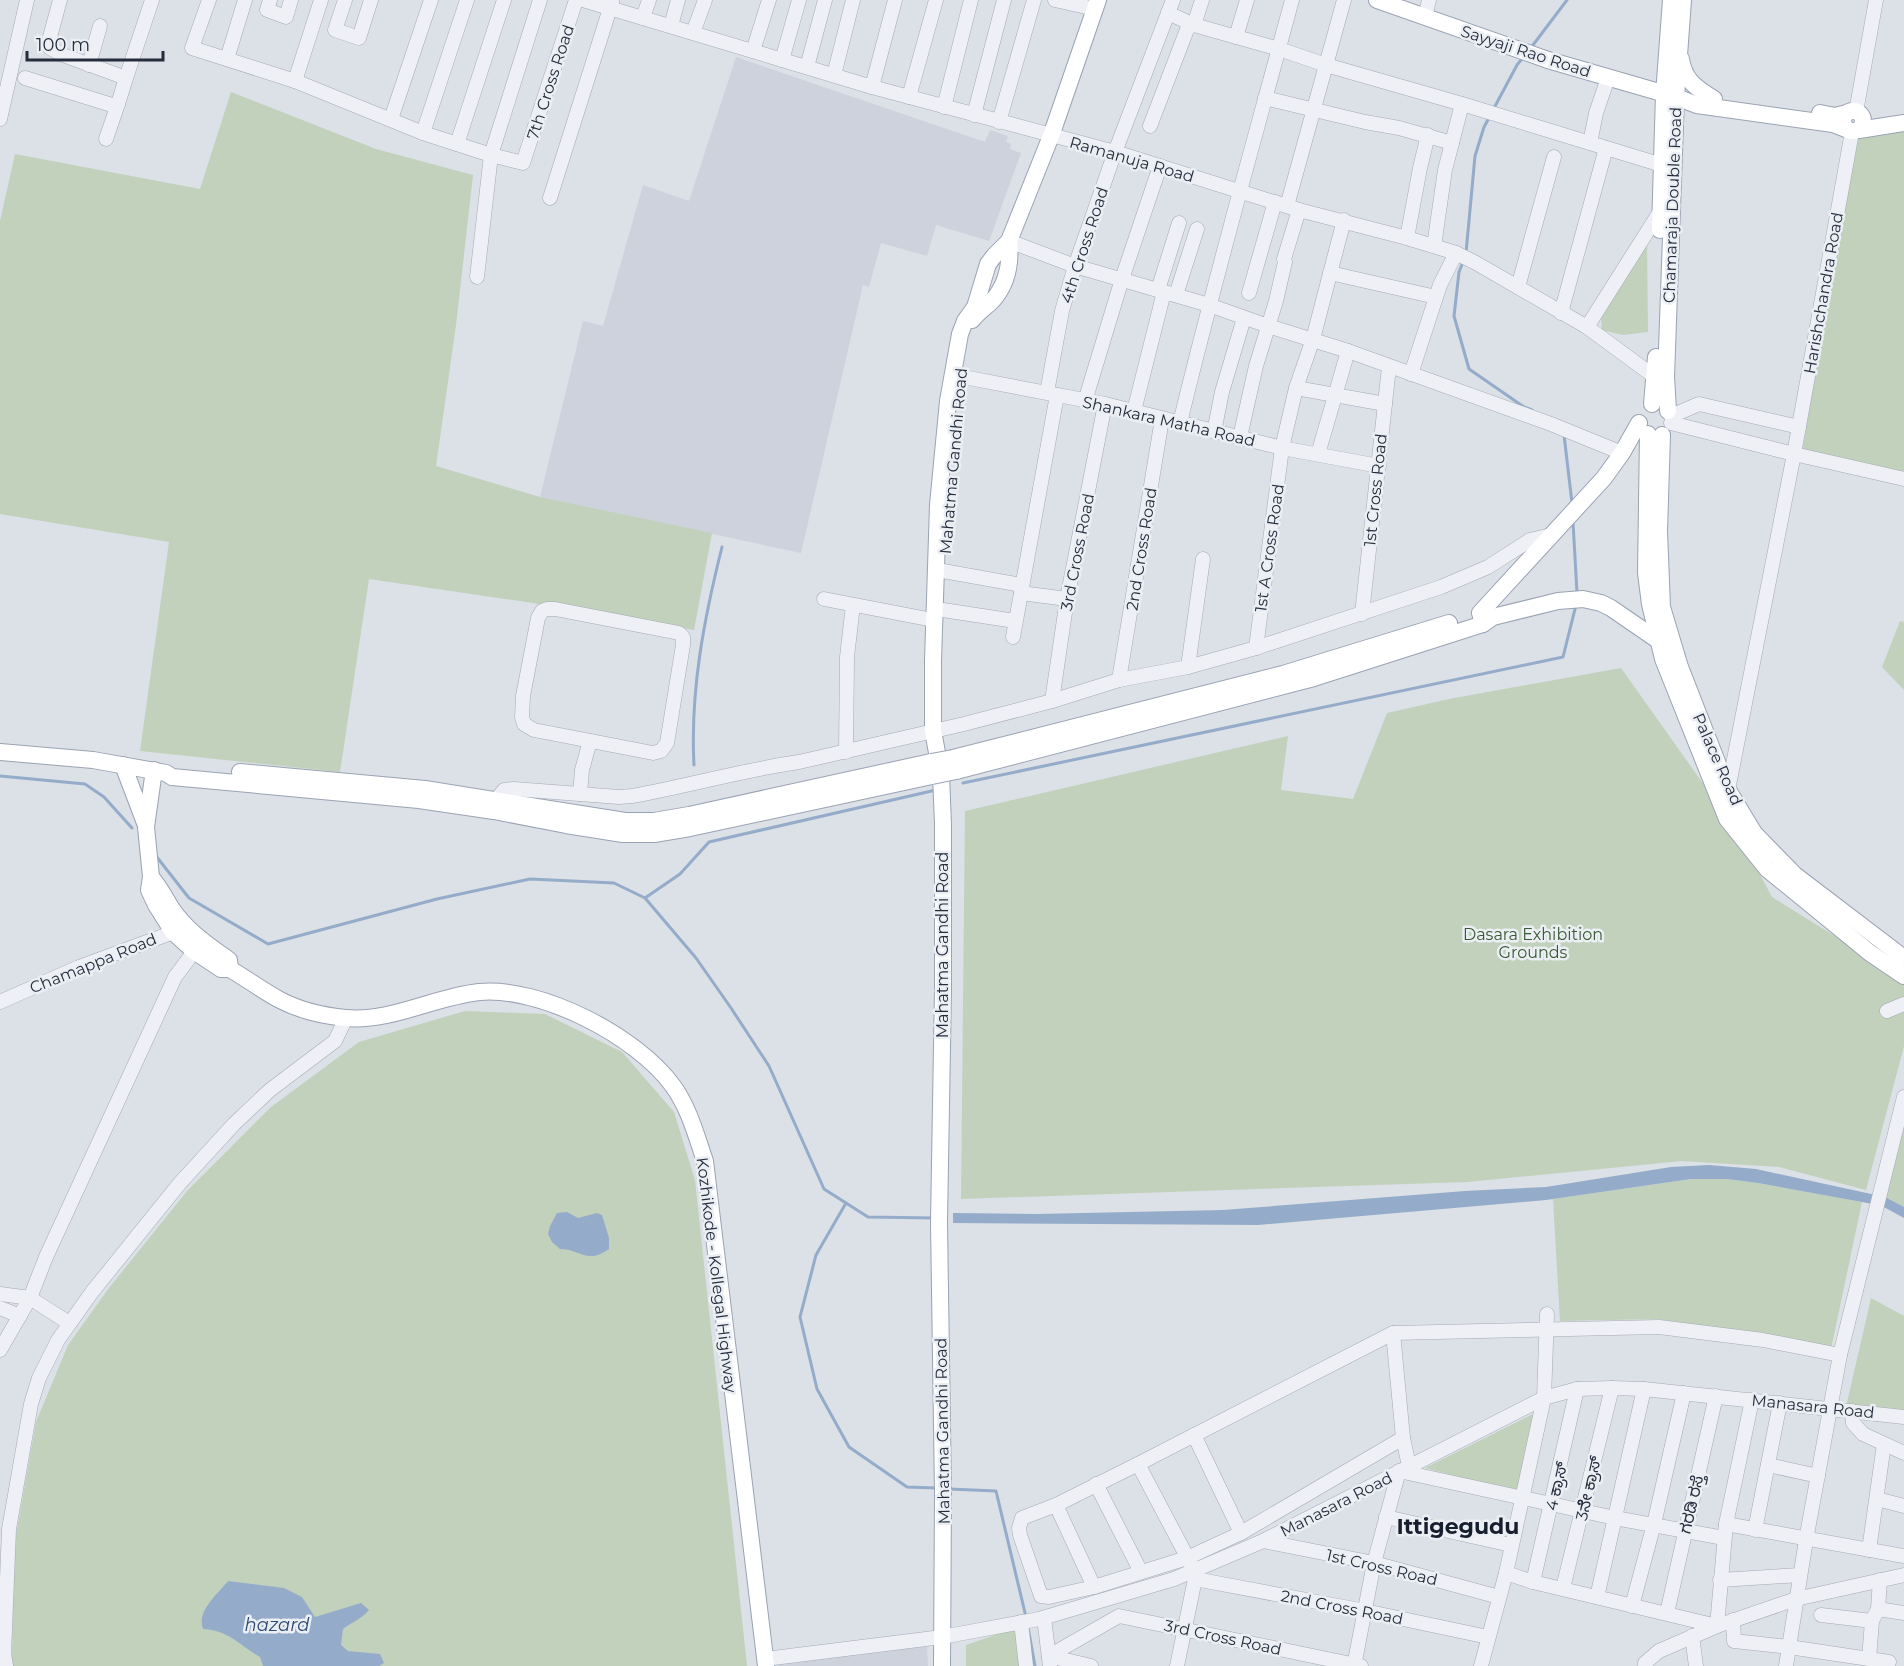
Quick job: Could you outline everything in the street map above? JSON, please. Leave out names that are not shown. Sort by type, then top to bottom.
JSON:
[{"type":"main road","name":"Sayyaji Rao Road","points":[[1377,0],[1548,60],[1670,96],[1697,96],[1713,103],[1833,124],[1904,114]]},
{"type":"main road","name":"Chamaraja Double Road","points":[[1664,637],[1659,531],[1660,424],[1666,377],[1675,150],[1670,96],[1671,0]]},
{"type":"main road","name":"Chamaraja Double Road","points":[[1670,96],[1680,43],[1683,0]]},
{"type":"main road","name":"Mahatma Gandhi Road","points":[[942,1666],[946,1636],[948,1485],[943,1215],[953,832],[950,773],[937,730],[938,505],[948,401],[957,376],[966,335],[977,312],[994,298],[1003,286],[1011,258],[1009,241],[1051,136],[1096,4]]},
{"type":"main road","points":[[1675,150],[1685,122],[1713,103],[1684,74],[1680,43]]},
{"type":"main road","points":[[1485,618],[1551,535],[1604,478],[1622,453],[1660,424],[1642,411],[1652,404],[1655,377],[1662,165],[1670,96]]},
{"type":"main road","name":"Sayyaji Rao Road","points":[[1854,122],[1904,123]]},
{"type":"main road","name":"Mahatma Gandhi Road","points":[[938,615],[957,376]]},
{"type":"main road","points":[[0,752],[116,764],[160,772],[172,777],[419,800],[623,834],[654,834],[690,828],[954,764],[1485,618],[1565,599],[1590,600],[1611,608],[1664,637],[1667,669],[1727,819],[1767,869],[1870,953],[1904,976]]},
{"type":"main road","name":"Palace Road","points":[[1664,637],[1680,667],[1728,790],[1754,833],[1795,875],[1904,958]]},
{"type":"main road","name":"Kozhikode - Kollegal Highway","points":[[116,764],[146,827],[151,877],[149,890],[156,904],[221,969],[230,969],[282,1001],[304,1010],[346,1018],[384,1016],[479,992],[524,995],[593,1022],[622,1039],[650,1060],[673,1086],[689,1114],[705,1161],[766,1662]]},
{"type":"main road","points":[[160,772],[174,767],[425,789],[625,821],[654,821],[932,769]]},
{"type":"main road","name":"Kozhikode - Kollegal Highway","points":[[146,827],[160,772]]},
{"type":"main road","name":"Mahatma Gandhi Road","points":[[946,1636],[950,1666]]},
{"type":"street","points":[[0,119],[27,0]]},
{"type":"street","points":[[60,0],[50,37],[50,48],[126,78]]},
{"type":"street","points":[[106,139],[152,0]]},
{"type":"street","points":[[207,0],[192,48],[295,81],[423,133],[491,155]]},
{"type":"street","points":[[227,59],[246,0]]},
{"type":"street","points":[[270,0],[267,10],[286,17],[291,0]]},
{"type":"street","points":[[295,81],[321,0]]},
{"type":"street","points":[[345,0],[335,30],[359,38],[372,0]]},
{"type":"street","points":[[391,119],[431,0]]},
{"type":"street","points":[[423,133],[466,0]]},
{"type":"street","points":[[457,144],[504,0]]},
{"type":"street","points":[[477,277],[491,155],[540,0]]},
{"type":"street","name":"7th Cross Road","points":[[491,155],[523,163],[576,0]]},
{"type":"street","name":"Ramanuja Road","points":[[583,0],[611,4],[643,18],[872,87],[1115,152],[1287,206],[1456,253],[1587,327],[1655,377]]},
{"type":"street","points":[[643,18],[649,0]]},
{"type":"street","points":[[671,26],[678,0]]},
{"type":"street","points":[[693,33],[705,0]]},
{"type":"street","points":[[753,51],[769,0]]},
{"type":"street","points":[[782,60],[799,0]]},
{"type":"street","points":[[807,67],[825,0]]},
{"type":"street","points":[[834,75],[853,0]]},
{"type":"street","points":[[872,87],[895,0]]},
{"type":"street","points":[[909,97],[936,0]]},
{"type":"street","points":[[944,107],[971,0]]},
{"type":"street","points":[[974,115],[1004,0]]},
{"type":"street","points":[[999,122],[1034,0]]},
{"type":"street","points":[[1055,0],[1096,4]]},
{"type":"street","points":[[1194,25],[1202,0]]},
{"type":"street","points":[[1236,37],[1246,0]]},
{"type":"street","points":[[1180,423],[1209,305],[1242,191],[1292,0]]},
{"type":"street","points":[[1249,293],[1287,206],[1344,0]]},
{"type":"street","points":[[1425,18],[1429,0]]},
{"type":"street","name":"Harishchandra Road","points":[[1728,790],[1794,454],[1876,0]]},
{"type":"street","points":[[550,198],[611,4]]},
{"type":"street","points":[[1170,7],[1194,25],[1485,110],[1662,165]]},
{"type":"street","name":"4th Cross Road","points":[[1013,637],[1052,394],[1062,311],[1075,266],[1115,152],[1170,7]]},
{"type":"street","points":[[1150,126],[1188,27],[1194,25]]},
{"type":"street","points":[[89,65],[100,26]]},
{"type":"street","points":[[25,78],[115,106],[118,104]]},
{"type":"street","points":[[1590,143],[1596,114],[1608,78]]},
{"type":"street","points":[[1265,98],[1452,142]]},
{"type":"street","points":[[1434,246],[1445,170],[1462,104]]},
{"type":"street","points":[[1407,238],[1428,135]]},
{"type":"street","points":[[1562,313],[1606,148]]},
{"type":"street","points":[[1518,287],[1554,157]]},
{"type":"street","points":[[1085,401],[1122,279],[1160,166]]},
{"type":"street","points":[[1240,437],[1256,366],[1276,301],[1285,262],[1287,206]]},
{"type":"street","points":[[1587,327],[1661,210]]},
{"type":"street","name":"1st A Cross Road","points":[[1256,648],[1282,448],[1296,388],[1313,339],[1344,220]]},
{"type":"street","points":[[1134,411],[1166,292],[1179,223]]},
{"type":"street","points":[[1166,292],[1197,229]]},
{"type":"street","points":[[1009,241],[1075,266],[1209,305],[1348,351],[1551,424],[1622,453]]},
{"type":"street","points":[[1411,374],[1436,297],[1456,253]]},
{"type":"street","points":[[1330,273],[1436,297]]},
{"type":"street","points":[[1214,432],[1222,392],[1244,318]]},
{"type":"street","points":[[1318,454],[1348,351]]},
{"type":"street","name":"1st Cross Road","points":[[1362,614],[1389,366]]},
{"type":"street","name":"Shankara Matha Road","points":[[957,376],[1105,404],[1282,448],[1378,466]]},
{"type":"street","points":[[1296,388],[1385,404]]},
{"type":"street","name":"3rd Cross Road","points":[[1052,701],[1067,599],[1105,404]]},
{"type":"street","points":[[1660,424],[1699,404],[1799,427]]},
{"type":"street","name":"2nd Cross Road","points":[[1119,680],[1162,419]]},
{"type":"street","points":[[1660,424],[1904,479]]},
{"type":"street","points":[[496,800],[504,790],[514,789],[632,796],[846,752],[1052,701],[1119,680],[1188,667],[1256,648],[1441,587],[1488,567],[1530,540],[1551,535]]},
{"type":"street","points":[[1188,667],[1203,559]]},
{"type":"street","points":[[943,571],[1067,599]]},
{"type":"street","points":[[824,599],[853,605],[938,615],[1015,621]]},
{"type":"street","points":[[846,752],[847,657],[853,605]]},
{"type":"street","points":[[555,609],[679,633],[683,637],[683,645],[667,743],[664,748],[653,753],[590,741],[534,730],[524,724],[522,696],[538,618],[542,612],[555,609]]},
{"type":"street","points":[[580,794],[582,770],[590,741]]},
{"type":"street","name":"Chamappa Road","points":[[0,1002],[79,967],[180,929]]},
{"type":"street","points":[[0,1350],[30,1298],[46,1257],[175,977],[198,946]]},
{"type":"street","points":[[1887,1011],[1904,1004]]},
{"type":"street","points":[[6,1666],[4,1654],[9,1529],[29,1416],[39,1378],[58,1340],[180,1183],[234,1124],[270,1090],[335,1041],[346,1018]]},
{"type":"street","points":[[1786,1666],[1840,1354],[1904,1097]]},
{"type":"street","points":[[0,1294],[30,1298],[69,1323]]},
{"type":"street","points":[[0,1308],[20,1316]]},
{"type":"street","points":[[1481,1666],[1506,1573],[1544,1398],[1547,1314]]},
{"type":"street","points":[[1403,1438],[1241,1533],[1187,1557],[1094,1587],[1049,1597],[1041,1596],[1020,1535],[1022,1518],[1056,1505],[1393,1333],[1659,1327],[1763,1340],[1840,1354]]},
{"type":"street","points":[[1357,1665],[1374,1563],[1386,1517],[1404,1469],[1393,1333]]},
{"type":"street","name":"3ನೆೇ ಕ್ರಾಸ್","points":[[1563,1588],[1612,1388]]},
{"type":"street","name":"Manasara Road","points":[[766,1662],[946,1636],[1041,1619],[1195,1575],[1544,1398],[1577,1389],[1644,1389],[1904,1417]]},
{"type":"street","name":"4 ಕ್ರಾಸ್","points":[[1533,1582],[1577,1389]]},
{"type":"street","points":[[1598,1597],[1644,1389]]},
{"type":"street","points":[[1632,1606],[1654,1524],[1684,1393]]},
{"type":"street","name":"ಗರಡಿ ರಸ್ತೆ","points":[[1667,1612],[1716,1396]]},
{"type":"street","points":[[1717,1626],[1725,1531],[1752,1400]]},
{"type":"street","points":[[1755,1530],[1780,1404]]},
{"type":"street","points":[[1852,1411],[1853,1423],[1863,1434],[1904,1453]]},
{"type":"street","points":[[1194,1435],[1241,1533]]},
{"type":"street","points":[[1869,1550],[1884,1444]]},
{"type":"street","points":[[1138,1464],[1195,1575],[1177,1666]]},
{"type":"street","points":[[1768,1465],[1818,1476]]},
{"type":"street","points":[[1404,1469],[1615,1518],[1685,1531],[1755,1530],[1904,1556]]},
{"type":"street","points":[[1096,1484],[1141,1572]]},
{"type":"street","points":[[1877,1498],[1904,1506]]},
{"type":"street","points":[[1056,1505],[1094,1587]]},
{"type":"street","points":[[1386,1517],[1511,1545]]},
{"type":"street","name":"1st Cross Road","points":[[1263,1541],[1374,1563],[1499,1597]]},
{"type":"street","points":[[1506,1573],[1533,1582],[1667,1612],[1717,1626]]},
{"type":"street","name":"2nd Cross Road","points":[[1195,1575],[1488,1637]]},
{"type":"street","points":[[1720,1580],[1800,1575]]},
{"type":"street","points":[[1645,1666],[1645,1663],[1659,1651],[1733,1620],[1796,1599],[1904,1575]]},
{"type":"street","points":[[1869,1659],[1880,1580]]},
{"type":"street","points":[[1821,1615],[1904,1613]]},
{"type":"street","name":"3rd Cross Road","points":[[1049,1661],[1119,1616],[1357,1665]]},
{"type":"street","points":[[1041,1619],[1049,1661],[1091,1666]]},
{"type":"street","points":[[1733,1620],[1734,1641],[1890,1662]]},
{"type":"street","points":[[1021,1622],[1026,1666]]},
{"type":"street","points":[[1692,1636],[1696,1666]]},
{"type":"shaded area","points":[[736,57],[985,142],[990,130],[1008,136],[1006,142],[1011,144],[1010,149],[1021,153],[989,241],[936,225],[927,256],[881,243],[869,287],[863,285],[801,553],[540,497],[583,321],[603,326],[643,185],[689,201]]},
{"type":"shaded area","points":[[927,1646],[928,1666],[775,1666],[774,1662]]},
{"type":"green space","points":[[231,92],[376,149],[473,175],[456,325],[436,466],[540,497],[712,533],[694,630],[369,579],[340,772],[140,751],[169,542],[0,514],[0,221],[15,154],[200,189]]},
{"type":"green space","points":[[1904,122],[1904,479],[1802,454],[1855,132]]},
{"type":"green space","points":[[1647,243],[1648,332],[1623,335],[1602,330],[1601,318]]},
{"type":"green space","points":[[1900,621],[1904,622],[1904,690],[1882,667]]},
{"type":"green space","name":"Dasara Exhibition Grounds","points":[[1621,668],[1736,830],[1772,897],[1904,979],[1904,1046],[1866,1190],[1779,1167],[1682,1161],[1467,1182],[961,1199],[965,811],[1288,736],[1281,790],[1353,799],[1387,713],[1449,699]]},
{"type":"green space","points":[[465,1011],[545,1014],[622,1052],[674,1112],[695,1180],[747,1666],[12,1666],[13,1552],[36,1422],[68,1345],[109,1288],[187,1191],[271,1107],[359,1042]]},
{"type":"green space","points":[[1904,1117],[1904,1207],[1885,1197]]},
{"type":"green space","points":[[1691,1179],[1727,1179],[1758,1183],[1862,1202],[1831,1349],[1658,1319],[1560,1321],[1553,1199]]},
{"type":"green space","points":[[1871,1298],[1904,1316],[1904,1411],[1846,1407]]},
{"type":"green space","points":[[1537,1412],[1519,1493],[1425,1468]]},
{"type":"green space","points":[[1018,1627],[1023,1666],[966,1666],[966,1645]]},
{"type":"water","points":[[1709,1165],[1756,1169],[1885,1197],[1904,1207],[1904,1218],[1882,1206],[1862,1202],[1758,1183],[1727,1179],[1691,1179],[1546,1200],[1258,1225],[953,1223],[953,1213],[1037,1214],[1223,1210],[1546,1187],[1671,1167]]},
{"type":"water","points":[[567,1212],[578,1218],[597,1213],[602,1215],[609,1238],[609,1249],[601,1254],[589,1256],[560,1249],[552,1242],[548,1234],[550,1226],[557,1213]]},
{"type":"water","name":"hazard","points":[[228,1581],[284,1588],[302,1597],[315,1617],[361,1603],[369,1610],[343,1629],[341,1645],[348,1651],[380,1654],[384,1663],[379,1666],[263,1666],[260,1657],[234,1639],[220,1632],[203,1629],[205,1609]]},
{"type":"waterway","points":[[1530,49],[1567,0]]},
{"type":"waterway","points":[[1493,110],[1524,56]]},
{"type":"waterway","points":[[1466,253],[1475,156],[1490,116]]},
{"type":"waterway","points":[[1463,262],[1459,272],[1454,316],[1469,369],[1524,407],[1532,410]]},
{"type":"waterway","points":[[1564,435],[1572,503]]},
{"type":"waterway","points":[[1573,522],[1577,593]]},
{"type":"waterway","points":[[694,765],[696,682],[709,601],[722,547]]},
{"type":"waterway","points":[[963,783],[1563,657],[1576,605]]},
{"type":"waterway","points":[[0,776],[85,784],[104,797],[132,828]]},
{"type":"waterway","points":[[645,898],[680,874],[709,842],[936,790]]},
{"type":"waterway","points":[[156,856],[189,898],[268,944],[437,899],[530,879],[614,883],[645,898],[696,958],[731,1008],[769,1066],[824,1189],[868,1217],[934,1218]]},
{"type":"waterway","points":[[846,1203],[816,1255],[800,1317],[817,1389],[849,1447],[907,1487],[936,1488]]},
{"type":"waterway","points":[[949,1489],[996,1491],[1026,1617]]},
{"type":"waterway","points":[[1028,1627],[1035,1666]]},
{"type":"district","name":"Ittigegudu","points":[[1458,1526]]}]
